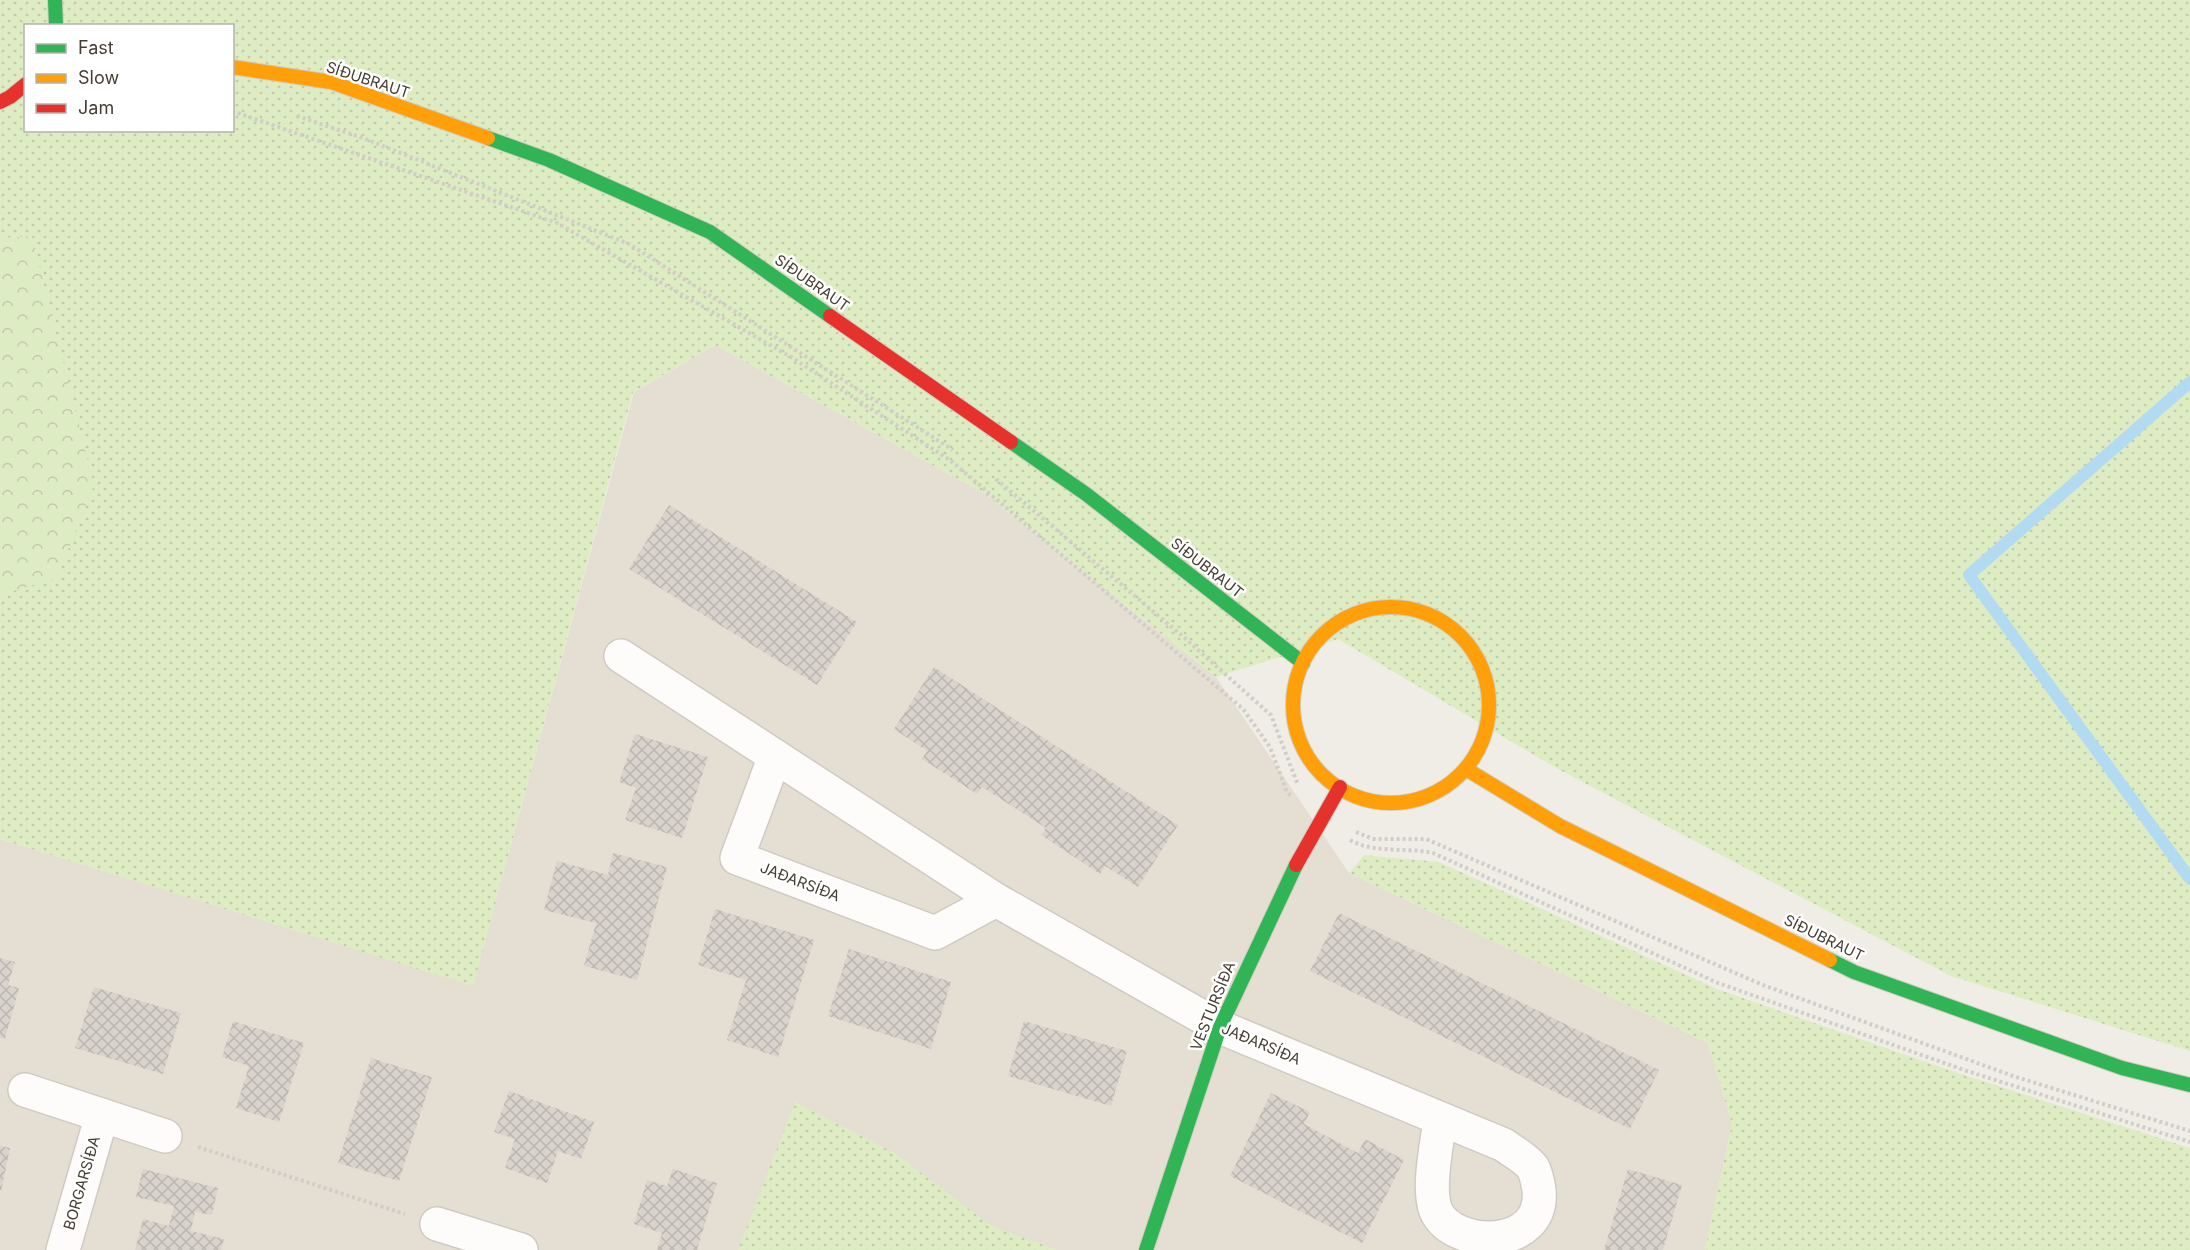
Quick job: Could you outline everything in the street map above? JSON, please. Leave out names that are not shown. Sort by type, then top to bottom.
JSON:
[{"type":"street","points":[[54,0],[56,24]]},
{"type":"street","name":"SÍÐUBRAUT","points":[[234,67],[331,82],[549,160],[710,232],[1086,494],[1303,663]]},
{"type":"street","points":[[0,102],[24,86]]},
{"type":"street","points":[[1402,607],[1431,615],[1457,631],[1476,655],[1488,683],[1489,713],[1482,743],[1466,769],[1448,786],[1425,798],[1400,802],[1374,802],[1350,794],[1328,780],[1311,761],[1299,738],[1293,713],[1295,687],[1303,663],[1320,638],[1343,619],[1371,609],[1402,607]]},
{"type":"street","name":"JAÐARSÍÐA","points":[[621,656],[996,900],[1220,1027],[1440,1120]]},
{"type":"street","name":"JAÐARSÍÐA","points":[[775,756],[737,858],[936,933],[996,900]]},
{"type":"street","name":"SÍÐUBRAUT","points":[[1466,769],[1560,826],[1854,972],[2122,1068],[2190,1085]]},
{"type":"street","name":"VESTURSÍÐA","points":[[1146,1250],[1220,1027],[1287,880],[1340,787]]},
{"type":"street","name":"BORGARSÍÐA","points":[[25,1090],[165,1136]]},
{"type":"street","name":"BORGARSÍÐA","points":[[63,1250],[102,1115]]},
{"type":"street","points":[[437,1224],[488,1246],[521,1250]]},
{"type":"path","points":[[234,112],[557,223],[790,357],[950,460],[1243,708],[1270,747],[1287,792],[1357,844],[1370,848],[1417,849],[1432,853],[1718,983],[1967,1071],[2190,1142]]},
{"type":"path","points":[[287,113],[363,138],[629,244],[955,451]]},
{"type":"path","points":[[994,477],[1180,634],[1271,715],[1301,793],[1322,818],[1373,838],[1415,838],[1440,844],[1763,985],[2013,1076],[2190,1131]]},
{"type":"path","points":[[165,1136],[437,1224]]},
{"type":"shaded area","points":[[715,345],[985,494],[1216,677],[1349,873],[1708,1043],[1732,1124],[1705,1250],[0,1250],[0,839],[473,985],[634,392]]},
{"type":"green space","points":[[0,0],[2190,0],[2190,1051],[1951,976],[1556,768],[1338,639],[1216,677],[985,494],[715,345],[633,392],[473,986],[0,839]]},
{"type":"green space","points":[[32,236],[94,485],[57,578],[0,595],[0,238]]},
{"type":"green space","points":[[1364,855],[1439,862],[1717,989],[1952,1071],[2190,1148],[2190,1250],[1705,1250],[1732,1124],[1708,1043],[1349,873]]},
{"type":"green space","points":[[795,1102],[896,1154],[990,1225],[1057,1250],[738,1250]]},
{"type":"building","points":[[669,505],[857,622],[817,685],[629,569]]},
{"type":"building","points":[[934,667],[1178,825],[1138,887],[1105,866],[1100,874],[1041,835],[1046,828],[982,787],[977,794],[922,759],[927,751],[894,729]]},
{"type":"building","points":[[635,734],[708,757],[682,838],[625,820],[636,788],[619,782]]},
{"type":"building","points":[[613,853],[667,867],[637,980],[584,966],[596,923],[544,910],[557,861],[608,875]]},
{"type":"building","points":[[715,909],[814,940],[778,1057],[727,1040],[746,980],[698,965]]},
{"type":"building","points":[[1339,913],[1659,1070],[1630,1129],[1310,971]]},
{"type":"building","points":[[849,949],[951,982],[931,1049],[828,1016]]},
{"type":"building","points":[[0,958],[15,962],[8,985],[19,988],[5,1039],[0,1038]]},
{"type":"building","points":[[94,987],[181,1013],[163,1074],[75,1048]]},
{"type":"building","points":[[233,1021],[304,1043],[279,1122],[236,1108],[249,1066],[222,1057]]},
{"type":"building","points":[[1024,1021],[1127,1051],[1111,1106],[1008,1076]]},
{"type":"building","points":[[371,1058],[432,1077],[399,1181],[338,1163]]},
{"type":"building","points":[[509,1091],[594,1122],[581,1159],[558,1151],[547,1183],[505,1168],[515,1139],[494,1132]]},
{"type":"building","points":[[1271,1093],[1310,1112],[1304,1124],[1358,1153],[1365,1139],[1404,1160],[1362,1243],[1230,1176]]},
{"type":"building","points":[[0,1146],[10,1148],[1,1191],[0,1191]]},
{"type":"building","points":[[143,1169],[218,1188],[212,1215],[195,1212],[191,1231],[224,1239],[221,1250],[135,1250],[143,1219],[169,1226],[174,1206],[136,1197]]},
{"type":"building","points":[[673,1169],[717,1183],[697,1250],[657,1250],[662,1233],[634,1224],[647,1180],[667,1186]]},
{"type":"building","points":[[1628,1169],[1682,1185],[1663,1250],[1604,1250]]},
{"type":"waterway","points":[[2190,382],[1969,575],[2190,879]]},
{"type":"traffic: fast","points":[[55,0],[56,24]]},
{"type":"traffic: fast","points":[[488,138],[549,160],[710,232],[830,316]]},
{"type":"traffic: fast","points":[[1011,442],[1086,494],[1303,663]]},
{"type":"traffic: fast","points":[[1146,1250],[1220,1027],[1296,865]]},
{"type":"traffic: fast","points":[[1830,960],[1854,972],[2122,1068],[2190,1085]]},
{"type":"traffic: slow","points":[[234,67],[331,82],[488,138]]},
{"type":"traffic: slow","points":[[1391,607],[1410,609],[1428,615],[1445,624],[1460,636],[1472,651],[1481,668],[1487,686],[1489,705],[1487,724],[1481,742],[1472,759],[1460,774],[1445,786],[1428,795],[1410,801],[1391,803],[1372,801],[1354,795],[1337,786],[1322,774],[1310,759],[1301,742],[1295,724],[1293,705],[1295,686],[1301,668],[1310,651],[1322,636],[1337,624],[1354,615],[1372,609],[1391,607]]},
{"type":"traffic: slow","points":[[1466,769],[1560,826],[1830,960]]},
{"type":"traffic: jam","points":[[0,102],[24,86]]},
{"type":"traffic: jam","points":[[830,316],[1011,442]]},
{"type":"traffic: jam","points":[[1296,865],[1340,787]]}]
